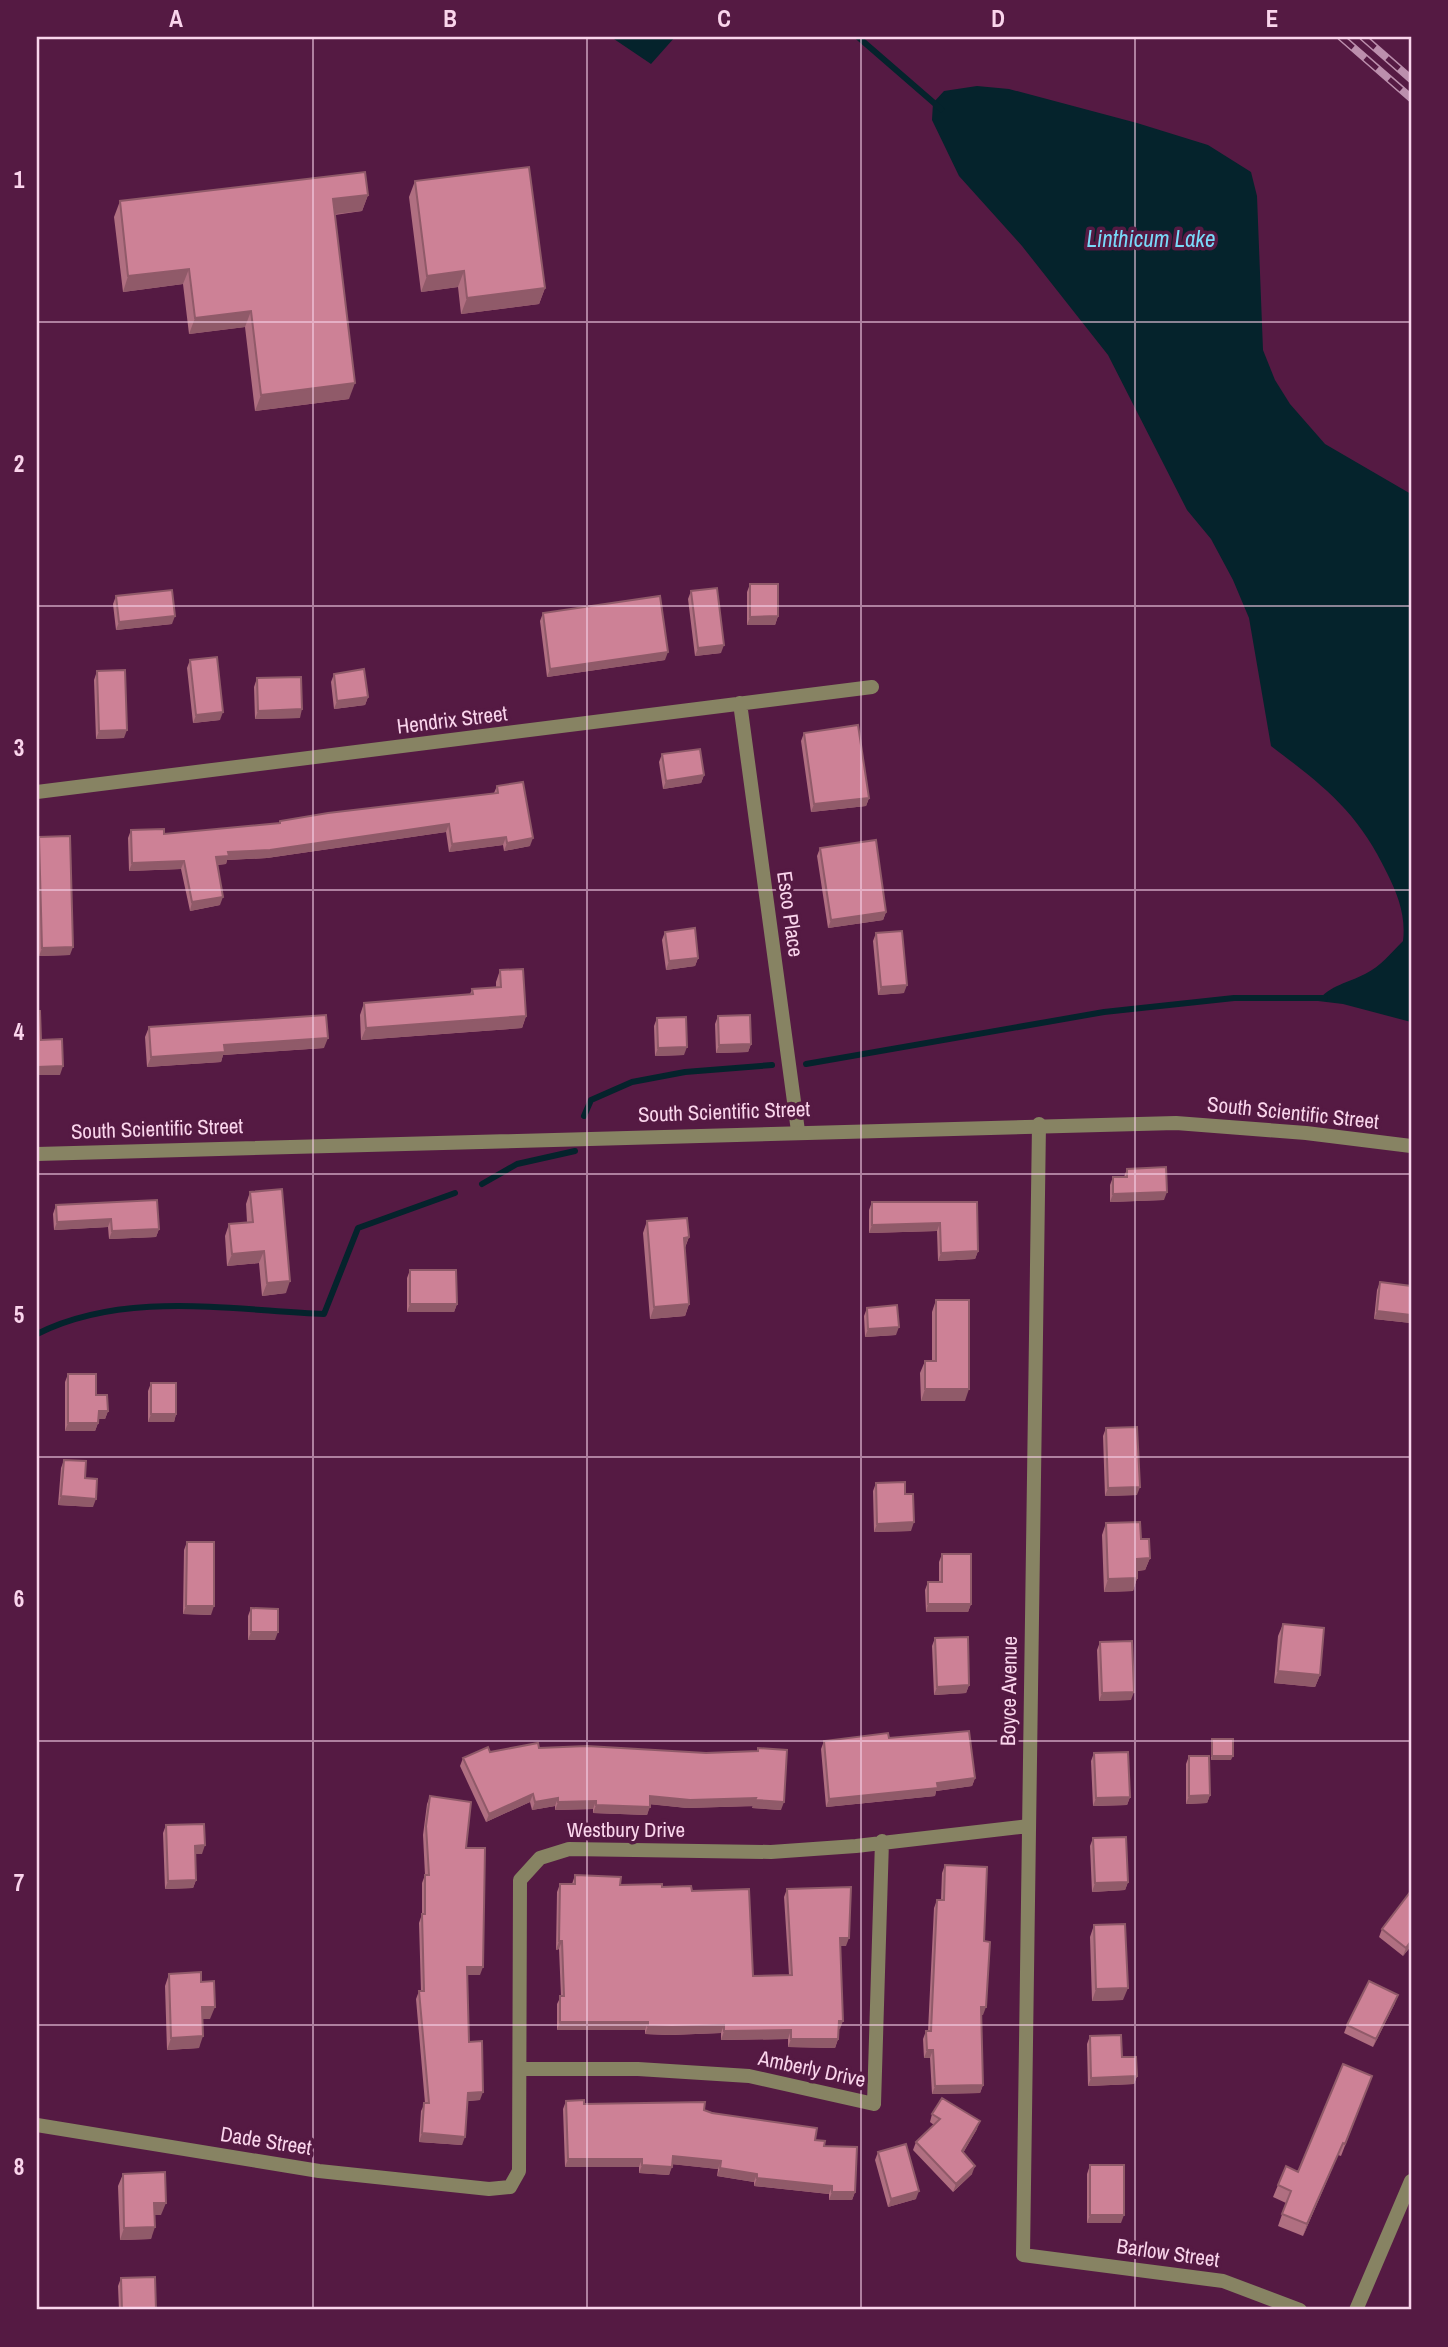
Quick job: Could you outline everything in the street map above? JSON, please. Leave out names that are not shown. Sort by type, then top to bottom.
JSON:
[{"type":"street","name":"Hendrix Street","points":[[37,792],[873,687]]},
{"type":"street","name":"Esco Place","points":[[740,703],[798,1131]]},
{"type":"street","name":"South Scientific Street","points":[[37,1154],[1039,1124],[1177,1123],[1306,1133],[1411,1146]]},
{"type":"street","name":"Boyce Avenue","points":[[1025,2255],[1039,1124]]},
{"type":"street","name":"Westbury Drive","points":[[489,2189],[510,2187],[519,2171],[520,1880],[540,1858],[569,1849],[771,1852],[856,1846],[1029,1826]]},
{"type":"street","name":"Amberly Drive","points":[[520,2069],[638,2068],[749,2076],[874,2104],[882,1841]]},
{"type":"street","name":"Dade Street","points":[[37,2125],[319,2171],[489,2189]]},
{"type":"street","points":[[1356,2310],[1411,2180]]},
{"type":"street","name":"Barlow Street","points":[[1025,2255],[1223,2281],[1300,2310]]},
{"type":"water","points":[[611,37],[675,37],[651,64]]},
{"type":"water","name":"Linthicum Lake","points":[[977,86],[1009,89],[1208,145],[1251,172],[1257,196],[1263,350],[1275,380],[1290,404],[1325,444],[1411,494],[1411,1022],[1343,1004],[1318,1001],[1334,988],[1376,967],[1403,941],[1402,914],[1398,898],[1376,852],[1352,817],[1323,788],[1271,746],[1249,618],[1233,580],[1211,539],[1187,510],[1108,355],[1022,246],[959,176],[932,120],[933,103],[944,91]]},
{"type":"building","points":[[529,167],[545,288],[467,298],[464,271],[427,276],[415,181]]},
{"type":"building","points":[[365,172],[368,195],[333,199],[355,383],[261,395],[251,311],[195,318],[189,269],[128,276],[120,201]]},
{"type":"building","points":[[750,584],[778,584],[778,616],[750,617]]},
{"type":"building","points":[[717,588],[724,645],[698,648],[691,591]]},
{"type":"building","points":[[172,590],[175,616],[119,622],[116,596]]},
{"type":"building","points":[[660,596],[668,652],[550,669],[543,613]]},
{"type":"building","points":[[217,657],[223,712],[196,715],[190,660]]},
{"type":"building","points":[[364,669],[368,697],[337,701],[334,674]]},
{"type":"building","points":[[125,670],[127,730],[99,731],[97,671]]},
{"type":"building","points":[[301,677],[302,709],[258,711],[257,678]]},
{"type":"building","points":[[858,725],[869,798],[814,804],[804,733]]},
{"type":"building","points":[[700,749],[704,775],[666,781],[662,754]]},
{"type":"building","points":[[523,782],[533,838],[507,843],[506,837],[452,844],[449,824],[270,850],[228,852],[229,856],[216,857],[223,897],[192,902],[184,861],[132,863],[131,830],[164,829],[164,834],[280,823],[328,813],[498,793],[497,786]]},
{"type":"building","points":[[70,836],[73,947],[42,948],[39,837]]},
{"type":"building","points":[[876,840],[886,912],[831,920],[820,848]]},
{"type":"building","points":[[695,928],[698,958],[669,961],[665,932]]},
{"type":"building","points":[[902,931],[907,985],[881,987],[876,933]]},
{"type":"building","points":[[523,969],[526,1016],[366,1028],[364,1003],[473,994],[472,989],[501,987],[500,970]]},
{"type":"building","points":[[37,1011],[40,1011],[41,1040],[62,1039],[63,1066],[37,1067]]},
{"type":"building","points":[[326,1015],[328,1038],[224,1045],[225,1052],[151,1057],[149,1027]]},
{"type":"building","points":[[750,1015],[751,1044],[719,1045],[718,1016]]},
{"type":"building","points":[[686,1017],[687,1047],[658,1048],[657,1018]]},
{"type":"building","points":[[1166,1167],[1167,1192],[1113,1194],[1113,1177],[1127,1177],[1127,1169]]},
{"type":"building","points":[[282,1189],[290,1281],[267,1283],[264,1251],[232,1254],[229,1224],[253,1222],[250,1192]]},
{"type":"building","points":[[157,1200],[159,1229],[112,1231],[111,1219],[57,1222],[56,1205]]},
{"type":"building","points":[[872,1202],[977,1202],[978,1251],[941,1253],[940,1223],[872,1225]]},
{"type":"building","points":[[687,1218],[689,1237],[684,1238],[689,1304],[654,1307],[647,1221]]},
{"type":"building","points":[[410,1270],[456,1270],[457,1304],[410,1304]]},
{"type":"building","points":[[1380,1282],[1411,1286],[1411,1315],[1377,1311]]},
{"type":"building","points":[[936,1300],[969,1300],[969,1389],[925,1389],[925,1361],[936,1361]]},
{"type":"building","points":[[897,1305],[899,1327],[868,1329],[867,1308]]},
{"type":"building","points":[[68,1374],[96,1374],[96,1395],[107,1395],[108,1411],[99,1411],[98,1423],[68,1423]]},
{"type":"building","points":[[151,1383],[176,1383],[176,1414],[151,1414]]},
{"type":"building","points":[[1137,1427],[1140,1487],[1108,1488],[1106,1428]]},
{"type":"building","points":[[64,1460],[86,1461],[85,1478],[97,1479],[96,1499],[61,1496]]},
{"type":"building","points":[[905,1482],[905,1494],[913,1494],[914,1522],[877,1524],[876,1483]]},
{"type":"building","points":[[1140,1522],[1141,1539],[1149,1539],[1150,1558],[1137,1559],[1137,1578],[1108,1579],[1106,1523]]},
{"type":"building","points":[[187,1542],[214,1542],[214,1606],[186,1606]]},
{"type":"building","points":[[942,1554],[971,1554],[971,1604],[928,1604],[928,1582],[942,1582]]},
{"type":"building","points":[[251,1608],[278,1609],[278,1632],[251,1632]]},
{"type":"building","points":[[1283,1624],[1324,1628],[1320,1675],[1278,1671]]},
{"type":"building","points":[[968,1637],[969,1685],[937,1687],[935,1638]]},
{"type":"building","points":[[1132,1641],[1134,1692],[1102,1693],[1100,1642]]},
{"type":"building","points":[[969,1731],[975,1778],[937,1783],[938,1788],[829,1799],[824,1741],[888,1733],[889,1738]]},
{"type":"building","points":[[1212,1739],[1233,1739],[1233,1756],[1212,1756]]},
{"type":"building","points":[[538,1743],[539,1748],[587,1746],[706,1753],[758,1751],[758,1748],[787,1750],[784,1802],[755,1800],[756,1798],[690,1800],[650,1796],[650,1807],[596,1805],[596,1801],[558,1802],[558,1798],[535,1802],[533,1794],[489,1814],[463,1758],[488,1747],[490,1752]]},
{"type":"building","points":[[1128,1752],[1130,1797],[1096,1798],[1094,1753]]},
{"type":"building","points":[[1189,1756],[1209,1756],[1210,1795],[1189,1796]]},
{"type":"building","points":[[430,1796],[471,1802],[466,1848],[485,1848],[483,1967],[467,1967],[469,2042],[482,2041],[483,2092],[468,2093],[465,2137],[422,2133],[424,2103],[429,2103],[419,1991],[424,1991],[422,1914],[425,1914],[425,1875],[429,1875],[426,1826]]},
{"type":"building","points":[[204,1824],[205,1845],[195,1846],[196,1880],[168,1881],[166,1825]]},
{"type":"building","points":[[1126,1837],[1128,1882],[1095,1883],[1093,1838]]},
{"type":"building","points":[[945,1865],[987,1867],[984,1941],[990,1942],[986,2007],[981,2007],[983,2085],[935,2086],[933,2050],[927,2050],[926,2031],[931,2031],[937,1900],[944,1900]]},
{"type":"building","points":[[575,1875],[621,1877],[620,1885],[691,1886],[692,1891],[749,1889],[753,1976],[792,1975],[787,1889],[851,1887],[849,1938],[840,1938],[843,2021],[839,2021],[838,2039],[791,2039],[791,2030],[724,2031],[724,2025],[672,2027],[648,2026],[648,2022],[560,2022],[560,1996],[564,1996],[562,1941],[559,1941],[560,1884],[575,1884]]},
{"type":"building","points":[[1411,1891],[1411,1941],[1406,1948],[1382,1929]]},
{"type":"building","points":[[1125,1924],[1128,1988],[1096,1989],[1094,1925]]},
{"type":"building","points":[[201,1972],[201,1982],[214,1981],[215,2007],[202,2007],[203,2036],[171,2038],[169,1974]]},
{"type":"building","points":[[1369,1981],[1398,1995],[1376,2039],[1347,2025]]},
{"type":"building","points":[[1121,2035],[1122,2057],[1136,2057],[1137,2076],[1091,2078],[1090,2036]]},
{"type":"building","points":[[1343,2064],[1372,2076],[1345,2144],[1343,2143],[1307,2224],[1282,2214],[1291,2191],[1278,2185],[1286,2166],[1298,2172]]},
{"type":"building","points":[[942,2098],[980,2121],[962,2151],[975,2166],[956,2184],[916,2142],[940,2119],[932,2114]]},
{"type":"building","points":[[584,2100],[584,2104],[705,2102],[704,2110],[712,2113],[817,2128],[815,2140],[825,2141],[824,2146],[857,2147],[855,2192],[832,2192],[832,2186],[757,2178],[757,2174],[720,2168],[721,2161],[673,2156],[672,2167],[642,2165],[642,2159],[568,2159],[566,2101]]},
{"type":"building","points":[[906,2144],[919,2191],[891,2199],[878,2152]]},
{"type":"building","points":[[1090,2165],[1124,2165],[1124,2215],[1090,2215]]},
{"type":"building","points":[[165,2172],[166,2203],[154,2203],[155,2227],[124,2228],[123,2174]]},
{"type":"building","points":[[155,2277],[156,2310],[122,2310],[121,2278]]},
{"type":"waterway","points":[[858,37],[941,109]]},
{"type":"waterway","points":[[806,1064],[1104,1012],[1234,998],[1325,998]]},
{"type":"waterway","points":[[584,1116],[591,1100],[632,1082],[685,1072],[772,1065]]},
{"type":"waterway","points":[[482,1184],[517,1164],[575,1151]]},
{"type":"waterway","points":[[37,1334],[70,1320],[142,1307],[215,1307],[324,1314],[358,1228],[455,1193]]},
{"type":"railway","points":[[1341,37],[1411,98]]},
{"type":"railway","points":[[1363,37],[1411,79]]}]
